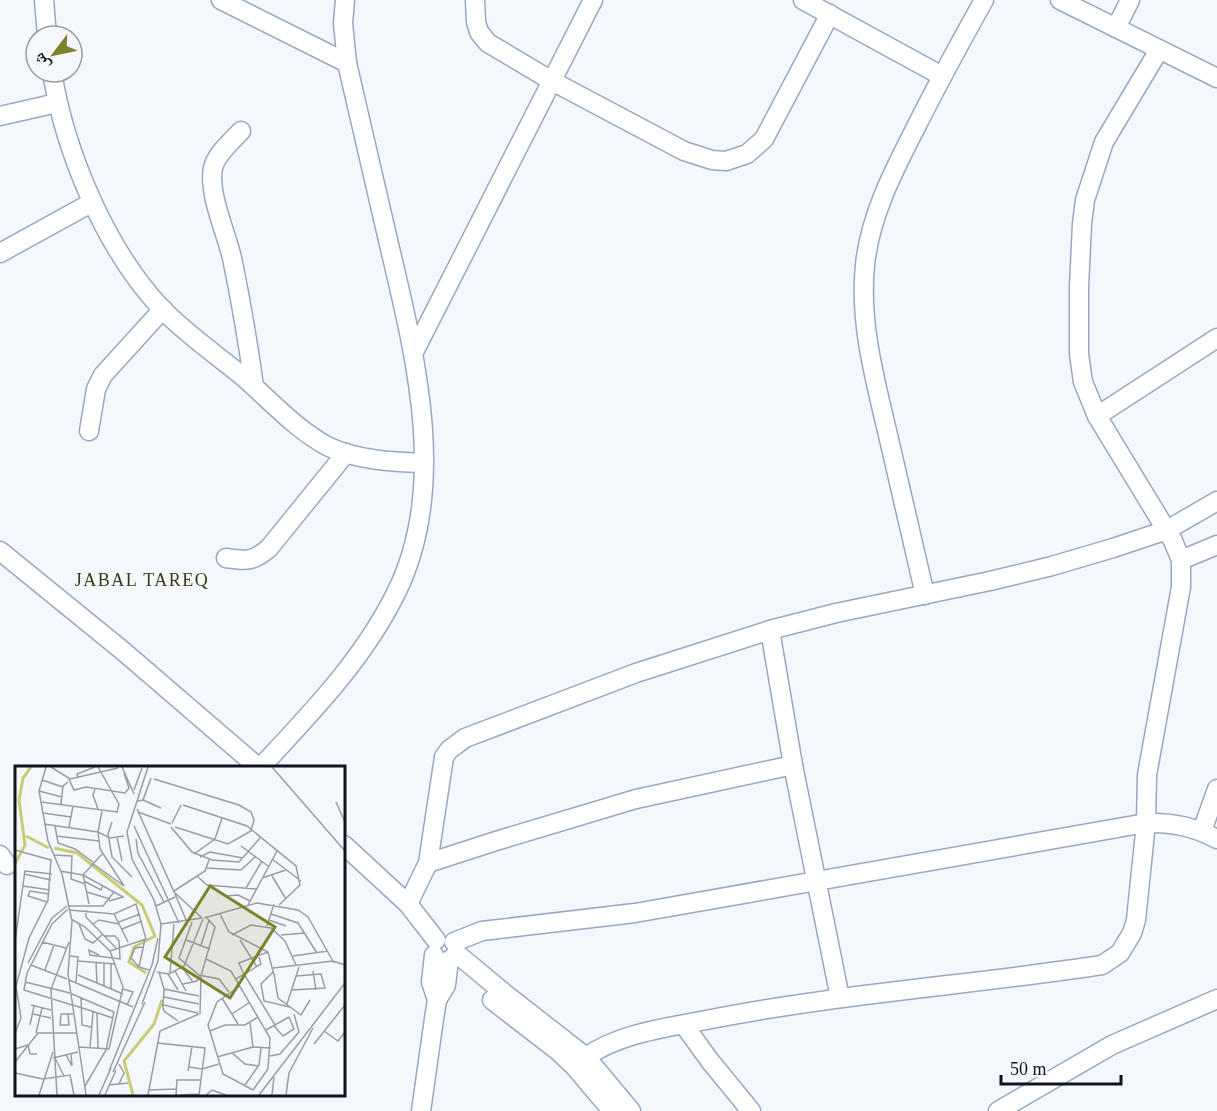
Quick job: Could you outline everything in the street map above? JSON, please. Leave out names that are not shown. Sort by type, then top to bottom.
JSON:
[{"type":"street","points":[[44,0],[46,24]]},
{"type":"street","points":[[221,0],[347,63]]},
{"type":"street","points":[[261,766],[314,710],[357,659],[397,591],[420,516],[422,428],[414,352],[347,63],[343,23],[345,0]]},
{"type":"street","points":[[475,0],[476,21],[482,38],[552,81],[684,151],[712,160],[726,161],[747,154],[764,139],[825,8]]},
{"type":"street","points":[[414,352],[593,0]]},
{"type":"street","points":[[803,0],[825,8],[942,76]]},
{"type":"street","points":[[925,595],[872,369],[863,291],[865,263],[871,235],[891,176],[984,0]]},
{"type":"street","points":[[1060,0],[1217,78]]},
{"type":"street","points":[[1116,28],[1130,0]]},
{"type":"street","points":[[586,1057],[610,1044],[635,1035],[750,1012],[840,998],[1010,979],[1102,965],[1113,960],[1126,944],[1136,920],[1146,824],[1148,775],[1181,587],[1181,560],[1167,530],[1097,416],[1083,382],[1079,354],[1079,287],[1085,200],[1104,142],[1159,50]]},
{"type":"street","points":[[54,84],[57,102],[91,203],[124,259],[163,309],[327,446],[346,453],[401,462],[423,463]]},
{"type":"street","points":[[0,116],[57,102]]},
{"type":"street","points":[[241,131],[214,166],[213,187],[244,318],[254,386]]},
{"type":"street","points":[[0,254],[91,203]]},
{"type":"street","points":[[89,431],[96,389],[103,375],[163,309]]},
{"type":"street","points":[[1097,416],[1217,338]]},
{"type":"street","points":[[226,558],[246,561],[259,557],[269,548],[346,453]]},
{"type":"street","points":[[408,904],[428,863],[440,771],[444,758],[456,744],[465,738],[636,673],[770,630],[836,613],[1052,566],[1167,530],[1217,501]]},
{"type":"street","points":[[1181,560],[1217,545]]},
{"type":"street","points":[[0,551],[123,651],[257,766]]},
{"type":"street","points":[[770,630],[793,765],[840,998]]},
{"type":"street","points":[[428,863],[636,799],[793,765]]},
{"type":"street","points":[[447,951],[482,931],[635,913],[1146,824],[1178,824],[1209,835],[1217,789]]},
{"type":"street","points":[[345,846],[408,904],[486,995],[566,1058],[612,1111]]},
{"type":"street","points":[[421,1111],[437,1000],[446,985],[447,951]]},
{"type":"street","points":[[447,951],[586,1057],[631,1111]]},
{"type":"street","points":[[998,1111],[1112,1045],[1217,999]]},
{"type":"street","points":[[684,1025],[751,1111]]},
{"type":"district","name":"JABAL TAREQ","points":[[142,580]]}]
